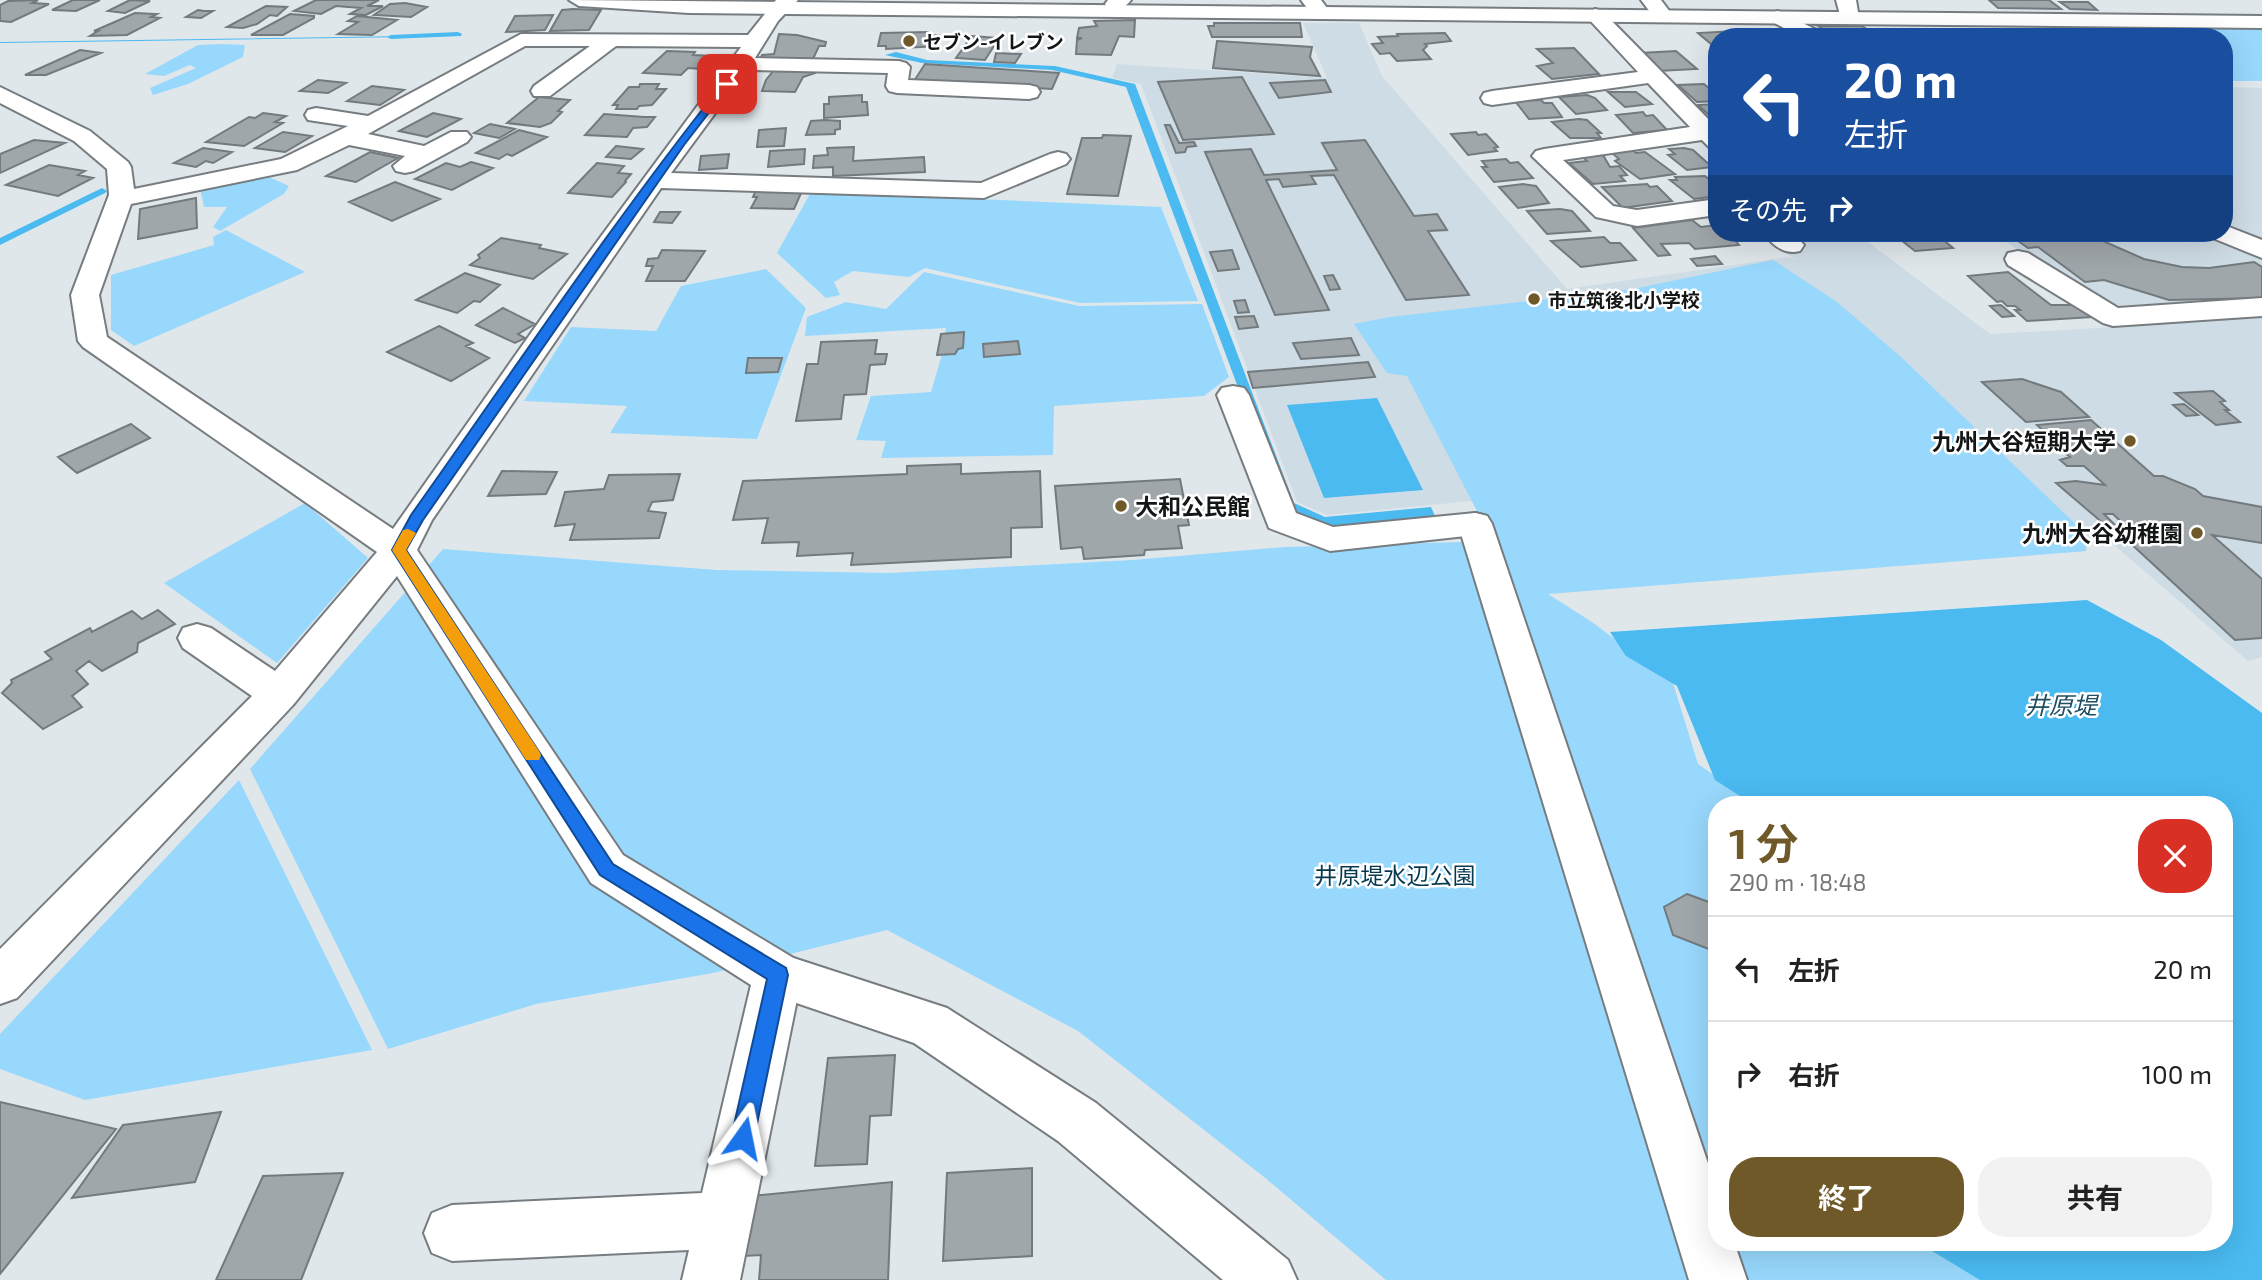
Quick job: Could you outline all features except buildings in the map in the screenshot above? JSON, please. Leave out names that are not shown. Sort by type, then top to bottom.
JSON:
[{"type":"main road","points":[[579,0],[689,7],[783,3],[1315,6],[1595,15],[1657,8],[1778,17],[1848,9],[2262,22]]},
{"type":"main road","points":[[0,982],[279,694],[399,550],[421,512],[783,3]]},
{"type":"main road","points":[[1595,15],[1708,133]]},
{"type":"main road","points":[[1778,17],[1799,28]]},
{"type":"main road","points":[[542,91],[613,38]]},
{"type":"main road","points":[[120,199],[275,169],[346,137],[521,40],[613,38],[899,67],[897,86],[1029,92]]},
{"type":"main road","points":[[1492,98],[1653,76]]},
{"type":"main road","points":[[0,94],[82,136],[119,167],[120,199],[85,295],[93,341],[399,550],[607,869],[778,975],[929,1025],[1077,1122],[1268,1280]]},
{"type":"main road","points":[[316,115],[371,123]]},
{"type":"main road","points":[[346,137],[428,154]]},
{"type":"main road","points":[[394,172],[459,137]]},
{"type":"main road","points":[[1708,137],[1544,156],[1605,212],[1637,218],[1708,208]]},
{"type":"main road","points":[[655,180],[984,191],[1058,159]]},
{"type":"main road","points":[[2233,237],[2262,250]]},
{"type":"main road","points":[[2018,259],[2113,317],[2262,307]]},
{"type":"main road","points":[[1233,395],[1281,520],[1330,539],[1475,524],[1708,1249]]},
{"type":"main road","points":[[197,638],[279,694]]},
{"type":"main road","points":[[712,1280],[778,975]]},
{"type":"main road","points":[[452,1233],[725,1220]]},
{"type":"main road","points":[[1709,1251],[1718,1280]]},
{"type":"shaded area","name":"市立筑後北小学校","points":[[1303,23],[1359,23],[1382,76],[1567,289],[1789,257],[1796,261],[1774,242],[1868,242],[1990,334],[2132,326],[2006,242],[2233,242],[2233,87],[2262,88],[2262,657],[2248,661],[2098,531],[2087,535],[2086,551],[1522,596],[1472,501],[1327,515],[1297,502],[1141,84],[1112,78],[1117,64],[1327,78]]},
{"type":"green space","points":[[2233,29],[2262,29],[2262,81],[2233,81]]},
{"type":"green space","points":[[198,45],[245,45],[243,57],[188,84],[153,95],[150,88],[196,68],[190,65],[164,76],[145,74]]},
{"type":"green space","points":[[269,177],[289,186],[284,194],[220,231],[213,227],[227,207],[204,207],[200,188]]},
{"type":"green space","points":[[811,192],[1161,207],[1198,301],[1080,303],[925,268],[909,277],[853,271],[834,282],[840,295],[826,298],[777,253]]},
{"type":"green space","points":[[226,230],[305,272],[134,346],[111,330],[111,275],[214,245],[213,237]]},
{"type":"green space","name":"井原堤水辺公園","points":[[1773,260],[1837,302],[1901,357],[2087,535],[2086,551],[1548,594],[1592,622],[1673,683],[1698,764],[1745,796],[1708,796],[1708,1251],[2121,1251],[2130,1280],[1386,1280],[1264,1177],[1078,1031],[887,930],[713,973],[536,1004],[388,1049],[250,769],[443,549],[717,570],[890,573],[1132,560],[1285,547],[1463,542],[1507,569],[1407,376],[1387,373],[1354,324],[1390,317],[1633,289]]},
{"type":"green space","points":[[766,269],[806,308],[757,439],[610,433],[627,406],[524,401],[571,327],[656,331],[681,286]]},
{"type":"green space","points":[[924,272],[1079,306],[1202,304],[1229,377],[1204,396],[1054,406],[1053,455],[881,458],[886,441],[856,440],[871,396],[931,392],[943,351],[946,328],[805,336],[807,317],[846,302],[886,309]]},
{"type":"green space","points":[[305,503],[368,558],[277,663],[164,583]]},
{"type":"green space","points":[[239,780],[372,1050],[85,1100],[0,1069],[0,1034]]},
{"type":"water","points":[[411,36],[409,37],[0,43],[0,42]]},
{"type":"water","points":[[896,52],[927,60],[1055,66],[1135,84],[1294,503],[1325,517],[1431,507],[1435,516],[1327,526],[1283,508],[1126,87],[1052,70],[922,63],[885,55]]},
{"type":"water","points":[[1377,398],[1423,490],[1324,498],[1287,405]]},
{"type":"water","name":"井原堤","points":[[2087,600],[2161,640],[2262,713],[2262,1280],[1980,1280],[1932,1251],[2233,1251],[2233,796],[1740,796],[1715,780],[1677,686],[1626,656],[1610,632]]},
{"type":"waterway","points":[[391,37],[458,34]]},
{"type":"waterway","points":[[0,242],[102,191]]},
{"type":"slow traffic","points":[[408,533],[399,550],[532,755]]},
{"type":"place","name":"セブン-イレブン","points":[[909,41]]},
{"type":"place","name":"市立筑後北小学校","points":[[1534,299]]},
{"type":"place","name":"九州大谷短期大学","points":[[2130,441]]},
{"type":"place","name":"大和公民館","points":[[1121,506]]},
{"type":"place","name":"九州大谷幼稚園","points":[[2197,533]]},
{"type":"route","points":[[727,84],[680,143],[416,518],[399,550],[607,869],[778,975],[743,1138]]}]
